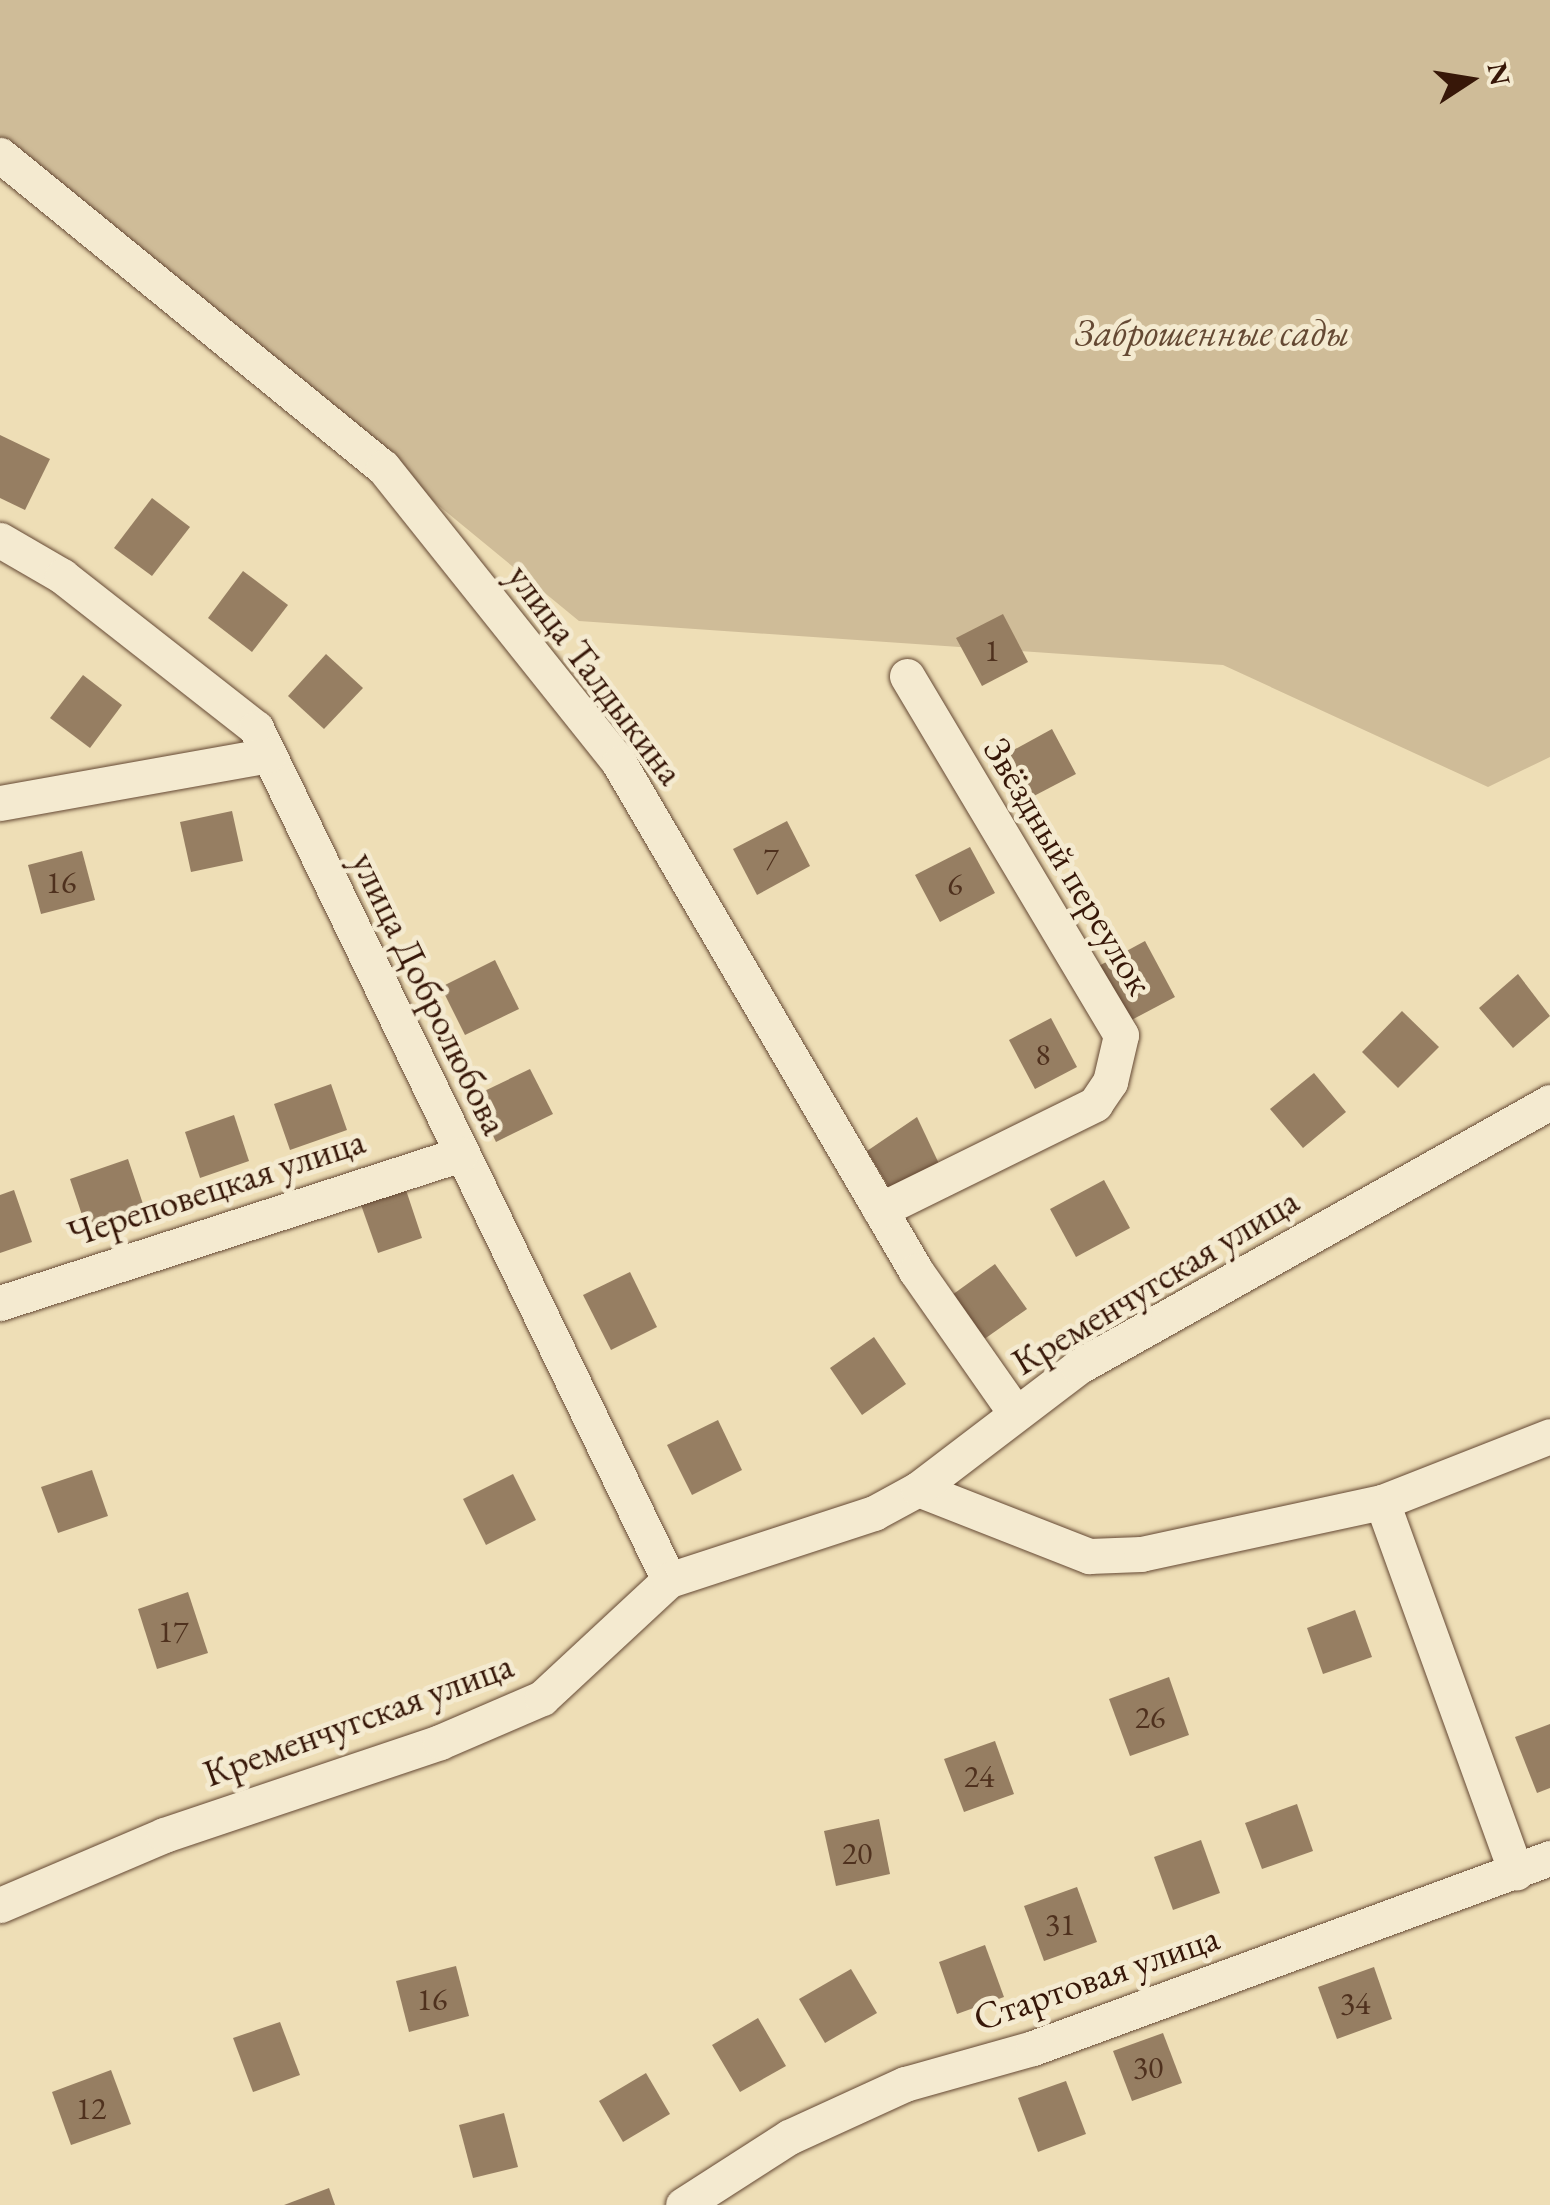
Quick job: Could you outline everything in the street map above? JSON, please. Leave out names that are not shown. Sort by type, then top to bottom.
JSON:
[{"type":"street","name":"улица Талдыкина","points":[[0,155],[383,467],[619,764],[880,1210],[1016,1414]]},
{"type":"street","name":"улица Добролюбова","points":[[0,540],[62,576],[256,728],[669,1580]]},
{"type":"street","name":"Звёздный переулок","points":[[880,1210],[1095,1104],[1110,1082],[1121,1035],[907,676]]},
{"type":"street","points":[[0,803],[269,755]]},
{"type":"street","name":"Кременчугская улица","points":[[0,1906],[164,1835],[491,1724],[542,1698],[669,1580],[874,1513],[918,1489],[1078,1367],[1550,1102]]},
{"type":"street","name":"Череповецкая улица","points":[[0,1303],[460,1154]]},
{"type":"street","points":[[918,1489],[1088,1556],[1142,1554],[1382,1502],[1550,1436]]},
{"type":"street","points":[[1382,1502],[1516,1872]]},
{"type":"street","name":"Стартовая улица","points":[[687,2204],[789,2137],[905,2084],[1033,2048],[1550,1858]]},
{"type":"green space","name":"Заброшенные сады","points":[[0,0],[1550,0],[1550,757],[1488,787],[1223,665],[579,621],[0,145]]},
{"type":"building","points":[[0,435],[50,459],[25,510],[0,498]]},
{"type":"building","points":[[152,498],[190,527],[152,576],[114,548]]},
{"type":"building","points":[[243,571],[288,605],[252,652],[208,618]]},
{"type":"building","points":[[1003,614],[1028,662],[982,686],[956,638]]},
{"type":"building","points":[[326,654],[363,688],[324,729],[288,696]]},
{"type":"building","points":[[83,675],[122,705],[90,748],[50,718]]},
{"type":"building","points":[[1052,729],[1076,774],[1032,797],[1008,753]]},
{"type":"building","points":[[232,811],[243,861],[191,872],[180,822]]},
{"type":"building","points":[[787,821],[810,866],[757,895],[733,849]]},
{"type":"building","points":[[970,847],[995,893],[940,922],[915,875]]},
{"type":"building","points":[[82,851],[95,900],[41,914],[28,865]]},
{"type":"building","points":[[1145,941],[1175,997],[1124,1024],[1095,968]]},
{"type":"building","points":[[495,960],[519,1009],[465,1035],[441,987]]},
{"type":"building","points":[[1518,974],[1550,1016],[1513,1048],[1479,1008]]},
{"type":"building","points":[[1402,1011],[1439,1047],[1398,1088],[1362,1052]]},
{"type":"building","points":[[1051,1018],[1077,1067],[1035,1089],[1009,1040]]},
{"type":"building","points":[[530,1069],[553,1114],[496,1142],[474,1096]]},
{"type":"building","points":[[1314,1073],[1346,1112],[1303,1148],[1270,1109]]},
{"type":"building","points":[[331,1084],[347,1130],[290,1150],[274,1104]]},
{"type":"building","points":[[234,1115],[249,1161],[200,1178],[185,1132]]},
{"type":"building","points":[[917,1117],[941,1168],[895,1197],[867,1151]]},
{"type":"building","points":[[128,1159],[146,1213],[88,1233],[70,1179]]},
{"type":"building","points":[[1104,1180],[1130,1228],[1076,1257],[1050,1209]]},
{"type":"building","points":[[405,1187],[422,1238],[378,1253],[360,1202]]},
{"type":"building","points":[[14,1190],[32,1242],[0,1253],[0,1195]]},
{"type":"building","points":[[995,1264],[1027,1309],[983,1340],[952,1295]]},
{"type":"building","points":[[630,1272],[657,1327],[611,1350],[583,1295]]},
{"type":"building","points":[[874,1337],[906,1384],[862,1415],[830,1368]]},
{"type":"building","points":[[718,1420],[742,1470],[692,1495],[667,1445]]},
{"type":"building","points":[[92,1470],[108,1516],[58,1533],[41,1487]]},
{"type":"building","points":[[513,1474],[536,1520],[486,1545],[463,1499]]},
{"type":"building","points":[[188,1592],[208,1653],[157,1669],[138,1609]]},
{"type":"building","points":[[1355,1610],[1372,1657],[1323,1674],[1307,1628]]},
{"type":"building","points":[[1169,1677],[1189,1735],[1130,1756],[1109,1699]]},
{"type":"building","points":[[1550,1724],[1550,1788],[1537,1793],[1515,1737]]},
{"type":"building","points":[[995,1741],[1014,1794],[964,1812],[944,1759]]},
{"type":"building","points":[[1297,1804],[1313,1851],[1262,1869],[1245,1823]]},
{"type":"building","points":[[879,1819],[890,1874],[836,1886],[824,1831]]},
{"type":"building","points":[[1201,1840],[1220,1893],[1173,1910],[1154,1857]]},
{"type":"building","points":[[1077,1887],[1097,1942],[1044,1961],[1024,1906]]},
{"type":"building","points":[[985,1945],[1004,1997],[957,2014],[939,1962]]},
{"type":"building","points":[[456,1966],[469,2016],[409,2032],[396,1981]]},
{"type":"building","points":[[1374,1967],[1392,2019],[1337,2039],[1318,1987]]},
{"type":"building","points":[[851,1969],[877,2013],[825,2043],[799,1999]]},
{"type":"building","points":[[758,2018],[786,2066],[740,2092],[712,2045]]},
{"type":"building","points":[[280,2022],[300,2075],[253,2092],[233,2038]]},
{"type":"building","points":[[1163,2033],[1182,2083],[1132,2101],[1113,2051]]},
{"type":"building","points":[[111,2070],[131,2124],[71,2145],[52,2092]]},
{"type":"building","points":[[646,2073],[670,2114],[623,2142],[599,2101]]},
{"type":"building","points":[[1066,2081],[1086,2134],[1038,2152],[1018,2098]]},
{"type":"building","points":[[504,2113],[518,2167],[473,2178],[459,2125]]},
{"type":"building","points":[[329,2188],[335,2205],[284,2205]]}]
